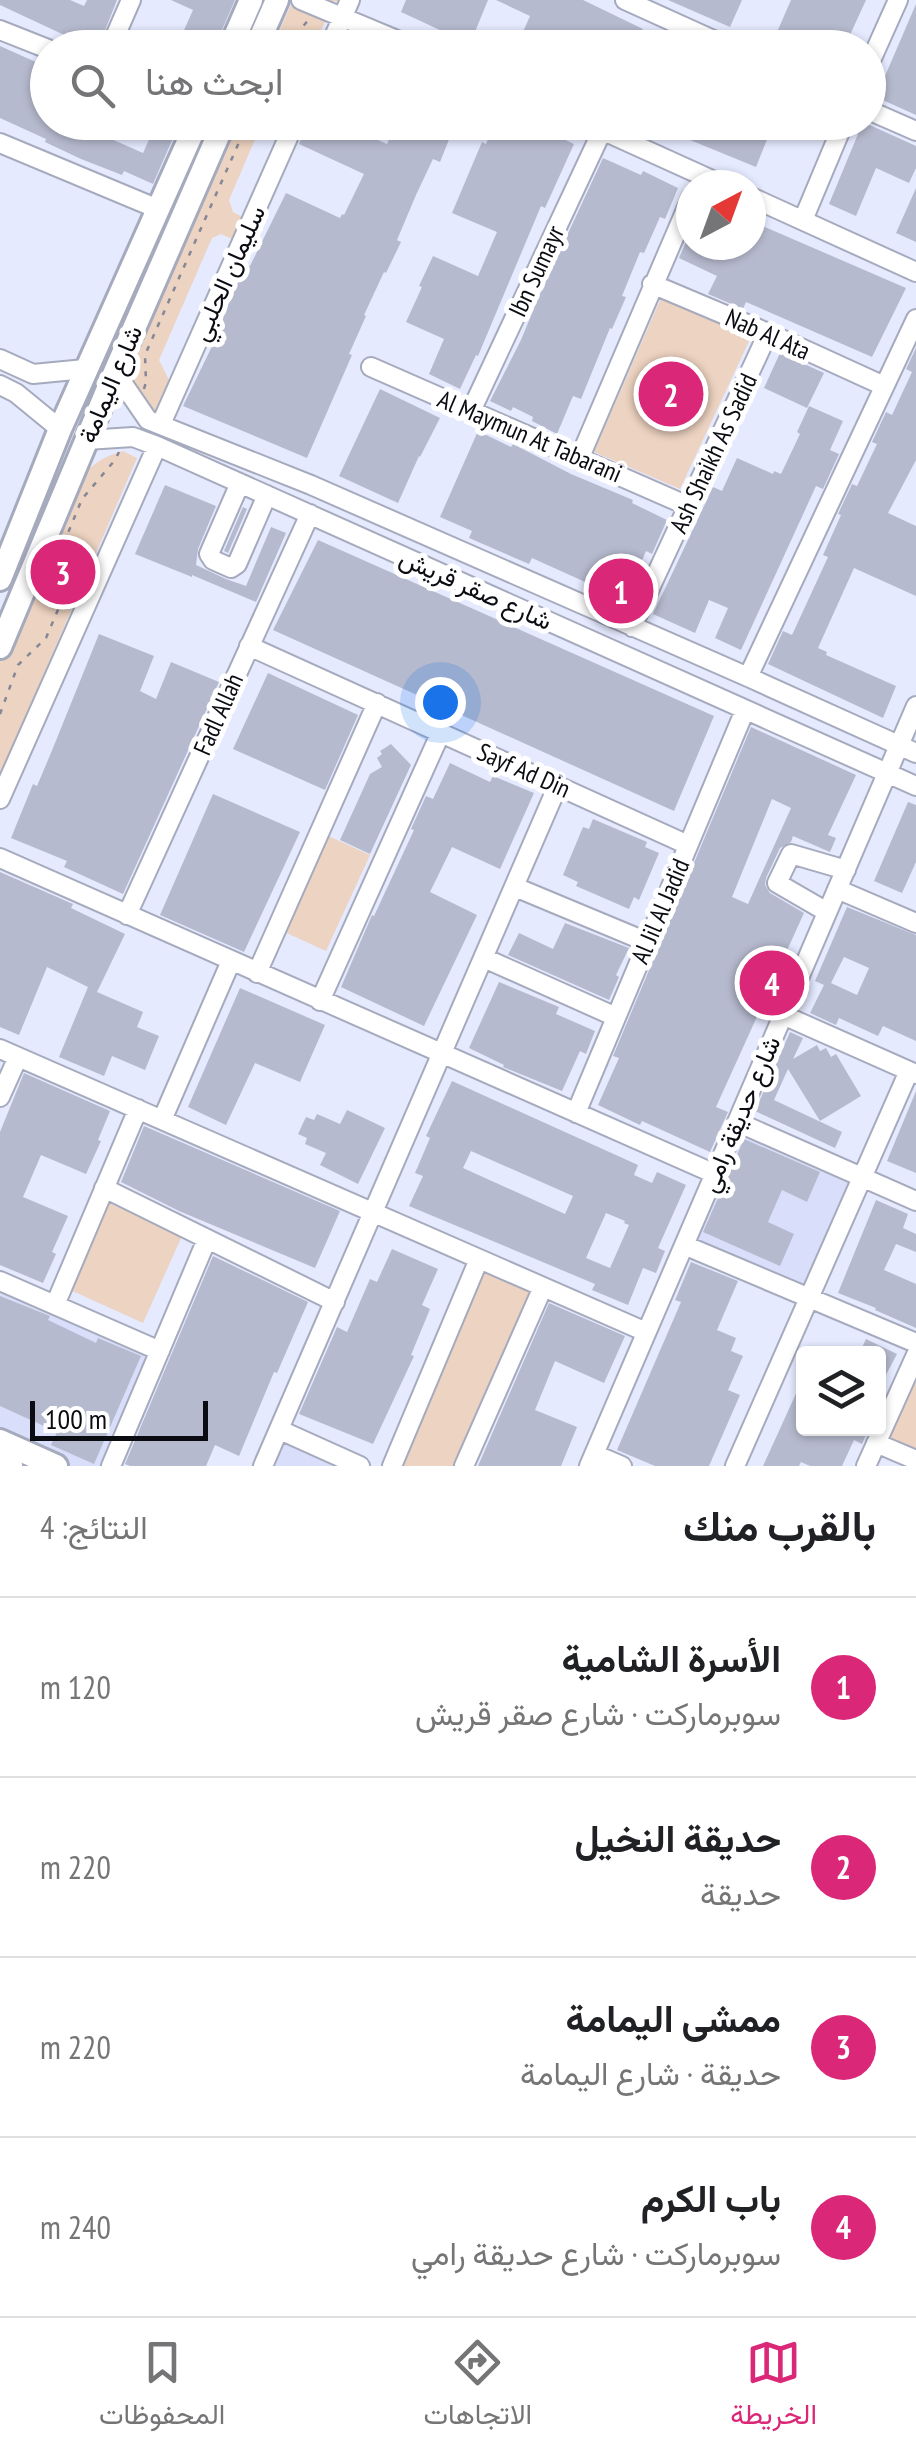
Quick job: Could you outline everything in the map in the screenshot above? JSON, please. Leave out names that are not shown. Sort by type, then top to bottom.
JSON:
[{"type":"main road","points":[[238,30],[251,0]]},
{"type":"main road","points":[[264,30],[277,0]]},
{"type":"main road","name":"شارع اليمامة","points":[[0,579],[85,369],[189,140]]},
{"type":"main road","name":"شارع اليمامة","points":[[0,647],[216,140]]},
{"type":"main road","points":[[0,1442],[56,1466]]},
{"type":"main road","points":[[0,1462],[11,1466]]},
{"type":"street","points":[[118,30],[131,0]]},
{"type":"street","points":[[301,0],[346,8],[384,30]]},
{"type":"street","points":[[626,0],[692,30]]},
{"type":"street","points":[[885,30],[898,0]]},
{"type":"street","points":[[0,30],[30,42]]},
{"type":"street","points":[[886,118],[916,131]]},
{"type":"street","name":"سليمان الحلبي","points":[[161,424],[287,140]]},
{"type":"street","name":"Ibn Sumayr","points":[[471,411],[598,140]]},
{"type":"street","points":[[620,140],[679,170]]},
{"type":"street","points":[[803,220],[836,140]]},
{"type":"street","points":[[0,143],[158,209]]},
{"type":"street","points":[[766,204],[916,272]]},
{"type":"street","points":[[580,458],[676,231]]},
{"type":"street","name":"Nab Al Ata","points":[[652,284],[884,386]]},
{"type":"street","points":[[748,677],[916,318]]},
{"type":"street","name":"Ash Shaikh As Sadid","points":[[632,626],[768,333]]},
{"type":"street","points":[[0,358],[33,374],[85,369]]},
{"type":"street","name":"Al Maymun At Tabarani","points":[[371,368],[688,506]]},
{"type":"street","name":"شارع صقر قريش","points":[[115,372],[148,420],[632,626],[908,750]]},
{"type":"street","points":[[0,385],[16,393],[60,429]]},
{"type":"street","name":"شارع صقر قريش","points":[[86,440],[133,436],[157,446],[916,786]]},
{"type":"street","points":[[0,799],[157,446]]},
{"type":"street","points":[[209,469],[222,458],[215,446]]},
{"type":"street","points":[[242,457],[228,470],[237,481],[210,554],[213,560],[232,568],[237,564],[267,494]]},
{"type":"street","name":"Fadl Allah","points":[[127,915],[310,514]]},
{"type":"street","name":"Sayf Ad Din","points":[[249,646],[688,845]]},
{"type":"street","points":[[257,973],[376,703]]},
{"type":"street","name":"شارع حديقة رامي","points":[[592,1460],[888,772],[908,750],[916,706]]},
{"type":"street","name":"Al Jil Al Jadid","points":[[576,1113],[745,710]]},
{"type":"street","points":[[320,1001],[440,732]]},
{"type":"street","points":[[263,1466],[558,786]]},
{"type":"street","points":[[828,912],[778,883],[792,854],[846,870]]},
{"type":"street","points":[[0,858],[714,1174]]},
{"type":"street","points":[[807,900],[804,883],[812,870],[824,864]]},
{"type":"street","points":[[515,887],[648,942]]},
{"type":"street","points":[[838,889],[916,923]]},
{"type":"street","points":[[484,958],[616,1017]]},
{"type":"street","points":[[162,1120],[231,961]]},
{"type":"street","points":[[735,1466],[912,1072],[783,1015]]},
{"type":"street","points":[[0,1098],[9,1053],[646,1332]]},
{"type":"street","points":[[55,1305],[138,1109]]},
{"type":"street","points":[[737,1122],[916,1201]]},
{"type":"street","points":[[104,1188],[335,1302]]},
{"type":"street","points":[[111,1466],[207,1239]]},
{"type":"street","points":[[684,1244],[916,1344]]},
{"type":"street","points":[[392,1466],[479,1259]]},
{"type":"street","points":[[0,1282],[160,1351]]},
{"type":"street","points":[[464,1466],[543,1287]]},
{"type":"street","points":[[866,1466],[916,1355]]},
{"type":"street","points":[[280,1430],[360,1466]]},
{"type":"street","points":[[876,1443],[916,1460]]},
{"type":"street","points":[[592,1460],[622,1466]]},
{"type":"path","points":[[301,30],[307,23]]},
{"type":"path","points":[[143,394],[145,355],[240,140]]},
{"type":"path","points":[[0,714],[18,666],[46,638],[74,572],[60,550],[82,499],[116,460]]},
{"type":"shaded area","points":[[293,0],[342,0],[341,4],[334,1],[321,30],[280,30]]},
{"type":"shaded area","points":[[231,140],[255,140],[229,200],[233,212],[248,220],[239,242],[221,234],[212,238],[159,360],[169,380],[153,415],[133,389],[131,366]]},
{"type":"shaded area","points":[[661,298],[751,337],[680,489],[594,452]]},
{"type":"shaded area","points":[[123,451],[137,458],[0,775],[0,659],[76,484],[96,463]]},
{"type":"shaded area","points":[[324,834],[370,855],[326,951],[280,930]]},
{"type":"shaded area","points":[[741,1128],[859,1180],[807,1292],[689,1243]]},
{"type":"shaded area","points":[[107,1202],[182,1236],[143,1323],[68,1289]]},
{"type":"shaded area","points":[[485,1266],[535,1289],[458,1466],[397,1466]]},
{"type":"shaded area","points":[[0,1285],[154,1353],[106,1466],[66,1466],[0,1437]]},
{"type":"shaded area","points":[[916,1363],[916,1451],[884,1437]]},
{"type":"shaded area","points":[[282,1436],[349,1466],[270,1466]]},
{"type":"building","points":[[0,0],[70,0],[84,6],[87,0],[117,0],[105,30],[54,30],[0,5]]},
{"type":"building","points":[[171,0],[235,0],[222,30],[184,30],[193,10]]},
{"type":"building","points":[[406,0],[488,0],[476,30],[440,30],[401,12]]},
{"type":"building","points":[[496,0],[583,0],[643,29],[524,30],[530,16]]},
{"type":"building","points":[[668,0],[742,0],[730,27]]},
{"type":"building","points":[[791,0],[866,0],[852,30],[778,30]]},
{"type":"building","points":[[916,4],[916,115],[886,102],[886,74]]},
{"type":"building","points":[[0,46],[30,59],[30,132],[0,118]]},
{"type":"building","points":[[886,132],[916,146],[916,168],[909,183],[876,168],[856,216],[829,204],[856,140],[886,140]]},
{"type":"building","points":[[114,140],[143,153],[149,140],[172,140],[153,184],[45,142]]},
{"type":"building","points":[[301,140],[378,140],[387,144],[389,140],[449,140],[440,162],[433,159],[416,195],[397,240],[401,242],[364,315],[349,354],[352,355],[307,458],[183,406],[246,264],[250,266],[286,193],[340,218],[364,174],[299,144]]},
{"type":"building","points":[[488,140],[565,140],[574,144],[545,208],[541,206],[478,356],[460,389],[429,374],[444,339],[406,322],[433,256],[478,276],[497,232],[452,213],[482,142],[486,144]]},
{"type":"building","points":[[690,140],[767,140],[756,167]]},
{"type":"building","points":[[603,158],[676,187],[665,219],[660,217],[644,253],[640,252],[622,296],[626,297],[581,399],[573,396],[557,434],[513,407],[511,411],[490,401]]},
{"type":"building","points":[[916,188],[916,242],[896,233]]},
{"type":"building","points":[[766,227],[906,288],[872,357],[746,302],[743,309],[708,294],[717,276],[683,260],[766,260]]},
{"type":"building","points":[[916,348],[916,460],[888,513],[916,526],[916,596],[854,568],[818,648],[896,686],[883,718],[768,664],[783,631],[792,635],[828,557],[823,555],[841,515],[838,514],[877,444],[872,442],[886,412],[892,415],[912,372],[906,369]]},
{"type":"building","points":[[780,353],[824,373],[807,408],[764,388]]},
{"type":"building","points":[[380,389],[440,418],[398,503],[339,476]]},
{"type":"building","points":[[809,406],[843,421],[830,450],[839,454],[823,489],[816,486],[741,650],[715,638],[728,608],[709,600],[695,633],[653,614],[713,487],[722,491],[737,458],[781,474]]},
{"type":"building","points":[[478,431],[633,500],[632,503],[667,520],[652,554],[646,551],[625,600],[532,558],[529,564],[469,538],[472,531],[440,517]]},
{"type":"building","points":[[165,485],[216,506],[198,549],[196,565],[226,579],[246,586],[271,527],[286,533],[256,602],[135,554]]},
{"type":"building","points":[[243,507],[247,509],[228,553],[224,551]]},
{"type":"building","points":[[318,540],[714,716],[674,811],[273,630]]},
{"type":"building","points":[[99,634],[154,656],[140,691],[156,699],[171,662],[219,682],[123,894],[64,867],[67,861],[11,838],[33,784],[37,786]]},
{"type":"building","points":[[268,673],[358,715],[325,790],[233,749]]},
{"type":"building","points":[[751,727],[856,775],[828,835],[836,838],[830,852],[793,836],[791,842],[780,848],[766,878],[770,893],[804,913],[716,1107],[728,1112],[710,1152],[598,1105],[619,1058],[613,1056]],"holes":[[[772,799],[791,808],[748,904],[732,897]]]},
{"type":"building","points":[[391,744],[411,765],[370,854],[340,840],[370,774],[382,767],[377,758],[382,754],[380,751]]},
{"type":"building","points":[[450,763],[490,782],[493,776],[534,793],[500,869],[452,847],[430,892],[477,915],[424,1026],[341,987],[426,796],[433,799]]},
{"type":"building","points":[[213,794],[300,832],[244,952],[160,915]]},
{"type":"building","points":[[908,802],[916,805],[916,862],[902,893],[874,881]]},
{"type":"building","points":[[593,819],[647,842],[645,847],[659,853],[639,900],[634,897],[629,909],[576,886],[578,882],[563,875],[583,827],[589,829]]},
{"type":"building","points":[[0,872],[73,904],[71,908],[125,934],[97,992],[143,1012],[137,1027],[159,1036],[145,1070],[112,1056],[104,1076],[59,1057],[88,987],[47,967],[19,1035],[0,1027]]},
{"type":"building","points":[[847,907],[916,935],[916,1041],[883,1026],[878,1036],[839,1018],[836,1025],[810,1013],[824,985],[815,981]],"holes":[[[844,957],[869,968],[857,995],[831,983]]]},
{"type":"building","points":[[565,923],[629,948],[609,1000],[508,955],[519,933],[553,949]]},
{"type":"building","points":[[499,982],[559,1007],[556,1014],[595,1031],[586,1054],[580,1051],[562,1091],[469,1048]]},
{"type":"building","points":[[240,988],[325,1025],[300,1082],[255,1063],[226,1125],[188,1107]]},
{"type":"building","points":[[790,1032],[803,1038],[793,1059],[817,1045],[820,1051],[826,1048],[831,1057],[836,1054],[861,1096],[820,1121],[788,1069],[774,1100],[842,1132],[835,1148],[755,1111]]},
{"type":"building","points":[[24,1073],[110,1111],[86,1174],[41,1155],[23,1197],[68,1216],[43,1283],[0,1265],[0,1132]]},
{"type":"building","points":[[452,1081],[638,1165],[634,1175],[652,1183],[657,1172],[686,1185],[658,1248],[665,1251],[656,1273],[643,1268],[628,1305],[592,1290],[595,1284],[409,1206],[423,1176],[415,1173],[430,1138],[426,1136]],"holes":[[[471,1151],[573,1196],[565,1214],[463,1168]],[[606,1213],[629,1225],[610,1268],[586,1258]]]},
{"type":"building","points":[[916,1091],[916,1173],[887,1161]]},
{"type":"building","points":[[347,1110],[385,1128],[358,1184],[320,1165],[326,1153],[305,1144],[307,1138],[298,1134],[306,1117],[314,1120],[317,1114],[340,1124]]},
{"type":"building","points":[[144,1126],[340,1211],[315,1268],[179,1211],[121,1182]]},
{"type":"building","points":[[744,1139],[820,1172],[807,1202],[782,1190],[768,1222],[794,1234],[780,1266],[703,1232]]},
{"type":"building","points":[[876,1200],[908,1214],[903,1228],[916,1234],[916,1252],[896,1244],[884,1270],[916,1284],[916,1328],[838,1293]]},
{"type":"building","points":[[392,1249],[438,1269],[422,1305],[430,1309],[411,1355],[414,1356],[373,1444],[299,1414],[337,1327],[347,1332],[370,1279],[377,1282]]},
{"type":"building","points":[[213,1256],[308,1302],[239,1456],[215,1445],[206,1466],[125,1464]]},
{"type":"building","points":[[691,1262],[738,1281],[717,1330],[736,1338],[731,1351],[743,1356],[728,1390],[740,1395],[709,1466],[655,1466],[617,1450],[681,1302],[675,1300]]},
{"type":"building","points":[[0,1296],[50,1316],[48,1320],[96,1343],[98,1338],[141,1356],[94,1464],[51,1445],[57,1432],[0,1406]]},
{"type":"building","points":[[549,1303],[625,1336],[604,1383],[555,1361],[535,1410],[577,1427],[561,1466],[478,1466]]},
{"type":"building","points":[[886,1349],[897,1354],[886,1375]]},
{"type":"building","points":[[796,1394],[796,1436],[865,1436],[862,1444],[854,1440],[842,1466],[810,1466],[801,1462],[799,1466],[763,1466]]},
{"type":"place","name":"حديقة النخيل","points":[[671,394]]},
{"type":"place","name":"ممشى اليمامة","points":[[63,572]]},
{"type":"place","name":"الأسرة الشامية","points":[[621,591]]},
{"type":"place","name":"باب الكرم","points":[[772,983]]}]
